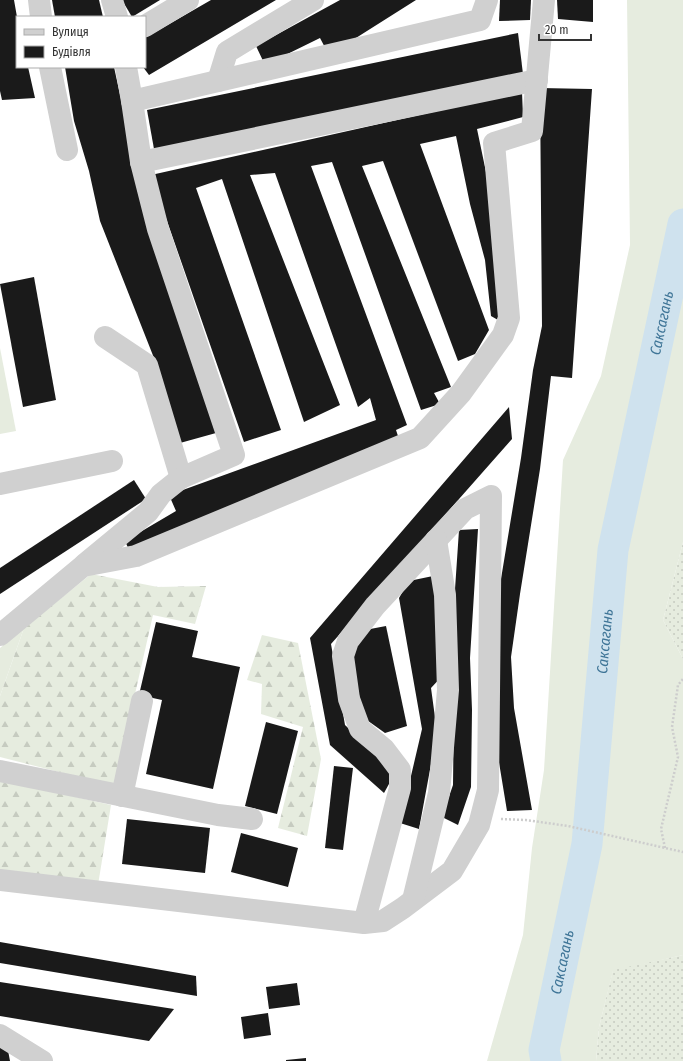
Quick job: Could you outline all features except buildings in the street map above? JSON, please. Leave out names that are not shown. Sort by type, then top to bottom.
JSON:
[{"type":"lane","points":[[39,0],[41,16]]},
{"type":"lane","points":[[112,0],[118,16]]},
{"type":"lane","points":[[146,25],[188,0]]},
{"type":"lane","points":[[218,81],[227,52],[313,0]]},
{"type":"lane","points":[[132,102],[480,20],[486,0]]},
{"type":"lane","points":[[83,566],[136,556],[420,438],[461,393],[503,335],[509,318],[494,143],[532,131],[544,0]]},
{"type":"lane","points":[[50,68],[67,150]]},
{"type":"lane","points":[[0,635],[148,512],[162,494],[181,478],[234,455],[158,229],[141,162],[126,68]]},
{"type":"lane","points":[[141,162],[537,80]]},
{"type":"lane","points":[[105,337],[147,365],[181,478]]},
{"type":"lane","points":[[0,484],[112,461]]},
{"type":"lane","points":[[0,880],[364,924],[384,921],[452,870],[479,825],[488,790],[491,496],[465,509],[436,540],[376,606],[348,641],[343,656],[349,699],[360,729],[384,749],[400,770],[400,788],[364,924]]},
{"type":"lane","points":[[413,900],[439,793],[448,690],[445,595],[436,540]]},
{"type":"lane","points":[[122,796],[142,701]]},
{"type":"lane","points":[[0,771],[218,815],[252,818]]},
{"type":"lane","points":[[0,1035],[42,1061]]},
{"type":"path","points":[[665,848],[661,829],[678,757],[672,727],[678,685],[683,679]]},
{"type":"path","points":[[505,818],[568,826],[683,852]]},
{"type":"green space","points":[[627,0],[683,0],[683,542],[663,620],[683,659],[683,955],[613,971],[599,1027],[596,1061],[487,1061],[523,935],[532,848],[544,770],[563,460],[601,376],[630,245]]},
{"type":"green space","points":[[0,348],[16,431],[0,434]]},
{"type":"green space","points":[[683,542],[683,659],[663,620]]},
{"type":"green space","points":[[91,574],[158,587],[206,586],[195,624],[153,615],[114,786],[0,757],[0,696],[24,628]]},
{"type":"green space","points":[[24,628],[0,696],[0,648]]},
{"type":"green space","points":[[262,635],[298,643],[321,759],[307,836],[278,828],[303,727],[261,714],[262,684],[247,680]]},
{"type":"green space","points":[[0,780],[111,805],[98,885],[0,873]]},
{"type":"green space","points":[[683,955],[683,1061],[596,1061],[599,1027],[613,970]]},
{"type":"waterway","name":"Саксагань","points":[[546,1061],[544,1050],[587,844],[613,550],[683,224]]}]
